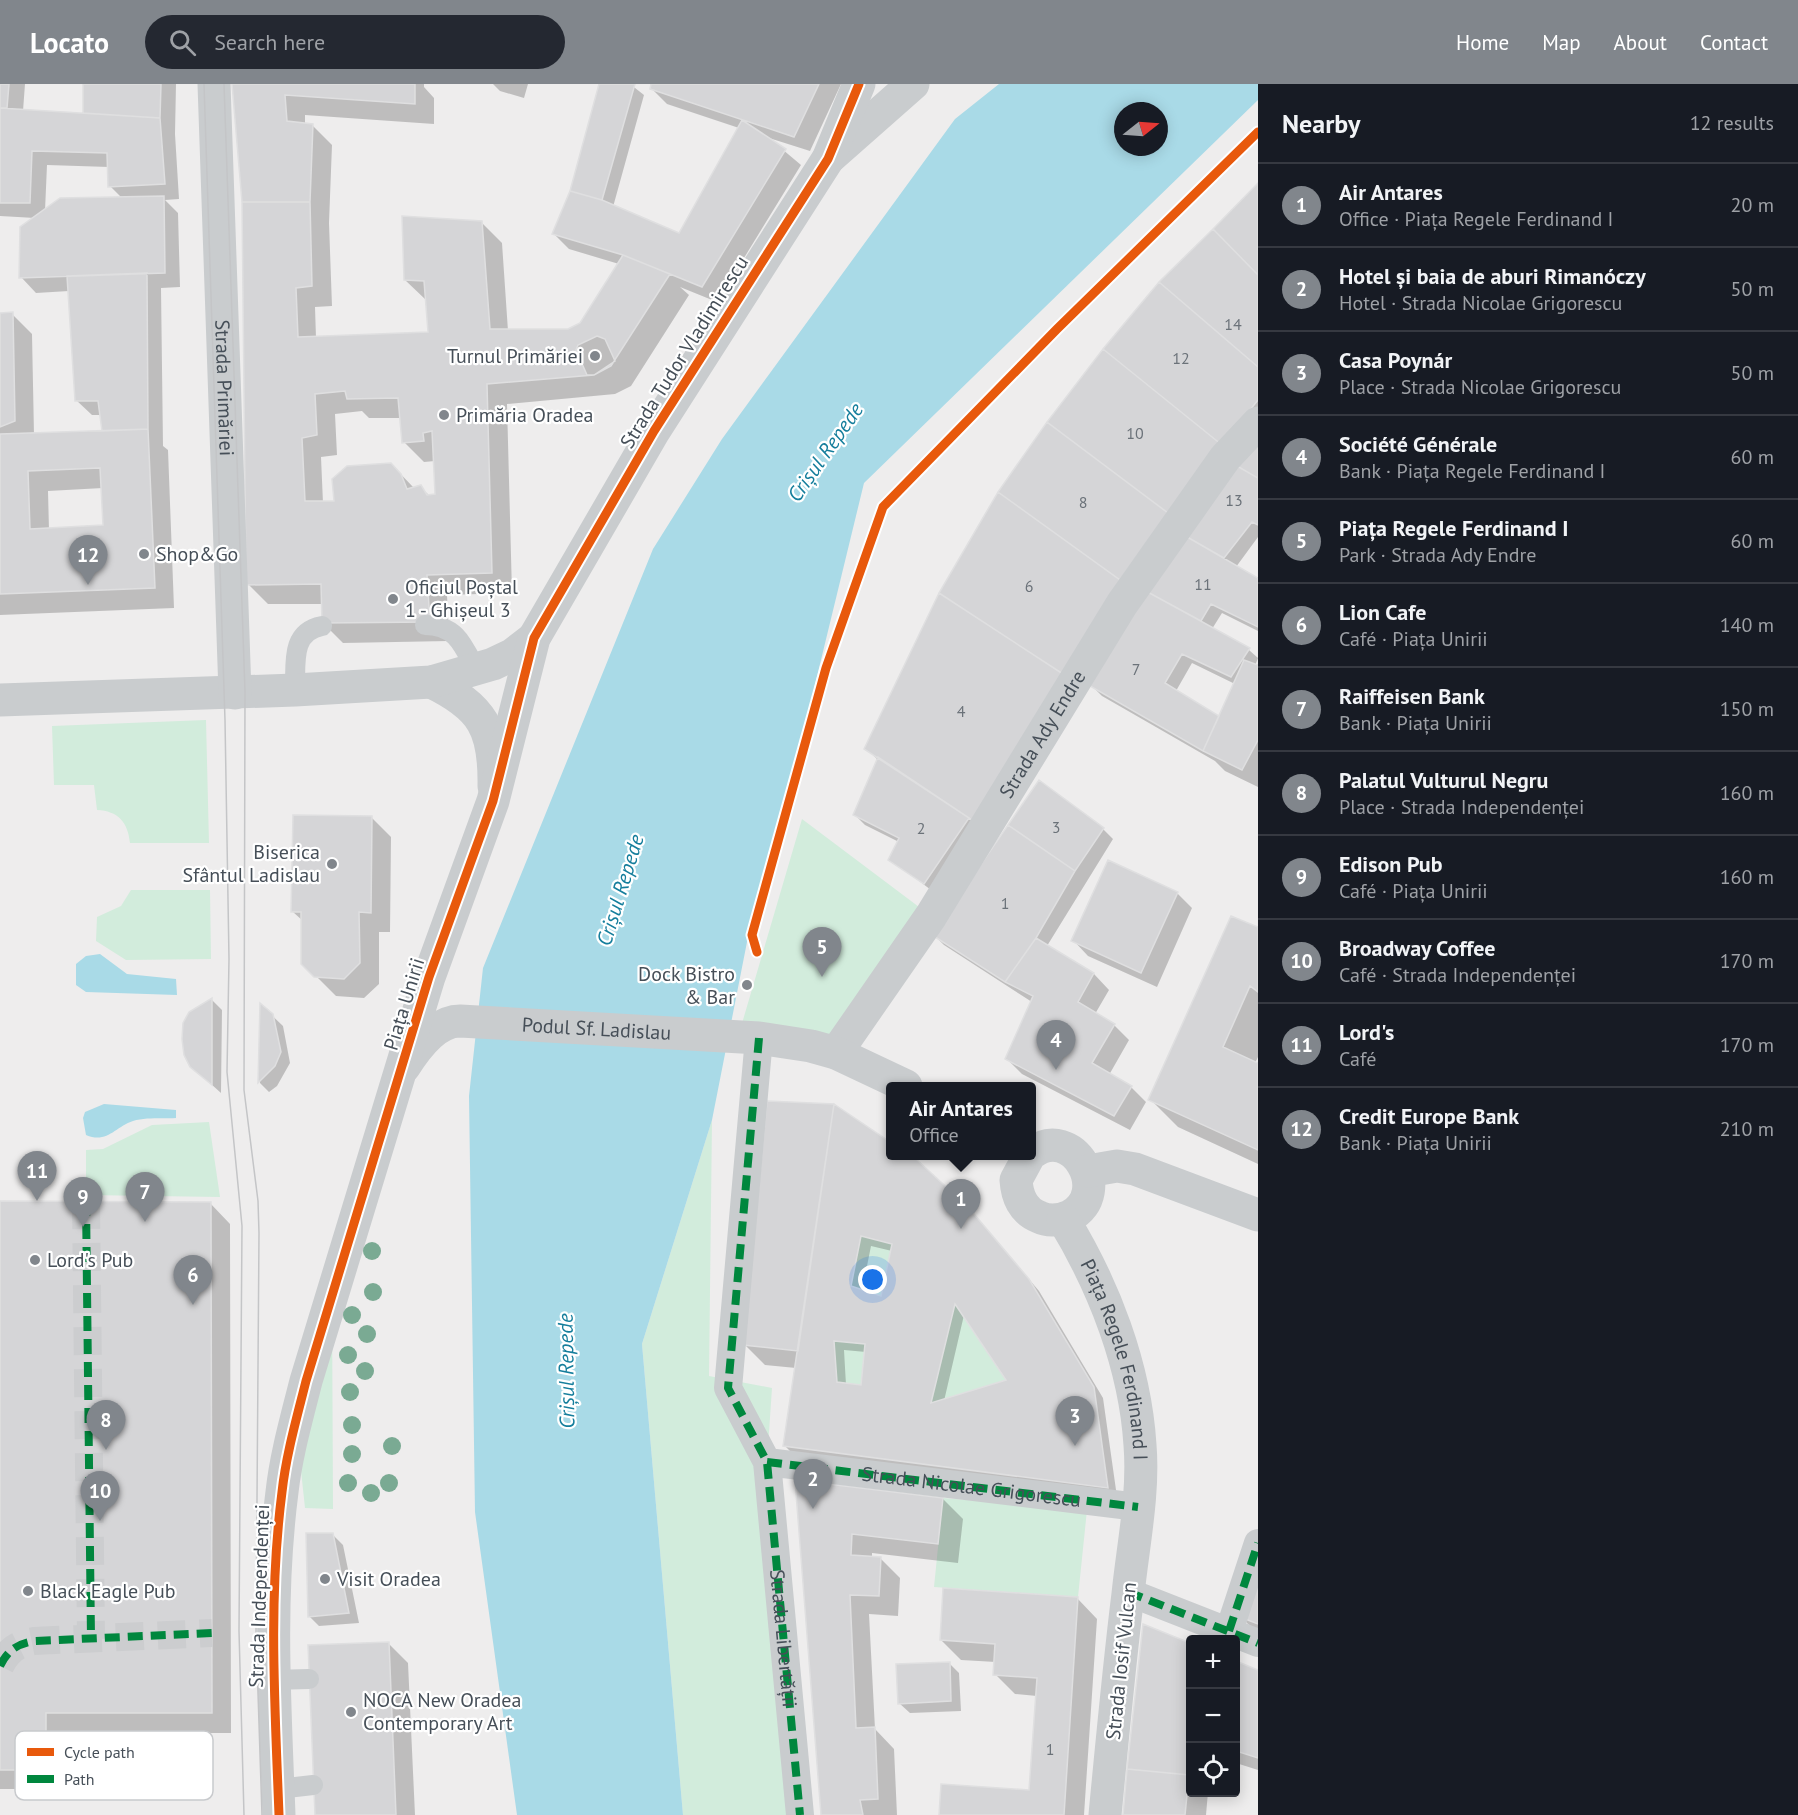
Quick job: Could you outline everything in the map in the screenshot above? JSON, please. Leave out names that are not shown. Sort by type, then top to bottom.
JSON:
[{"type":"street","name":"Strada Primăriei","points":[[214,84],[235,693]]},
{"type":"street","name":"Strada Tudor Vladimirescu","points":[[534,638],[654,431],[828,159],[859,84]]},
{"type":"street","points":[[828,159],[913,84]]},
{"type":"street","name":"Strada Ady Endre","points":[[836,1053],[931,916],[1122,604],[1225,458],[1258,423]]},
{"type":"street","name":"Piața Unirii","points":[[0,700],[235,693],[431,682],[476,670],[512,655],[534,638]]},
{"type":"street","name":"Piața Unirii","points":[[306,1380],[404,1066],[429,977],[493,801],[534,638]]},
{"type":"street","name":"Piața Unirii","points":[[431,682],[460,696],[484,725],[492,743],[493,801]]},
{"type":"street","points":[[404,1066],[418,1044],[458,1021],[441,1009],[429,977]]},
{"type":"street","name":"Podul Sf. Ladislau","points":[[458,1021],[742,1037]]},
{"type":"street","points":[[767,1462],[729,1388],[742,1037],[811,1046],[836,1053],[898,1082]]},
{"type":"street","points":[[1025,1160],[1016,1180],[1022,1203],[1040,1218],[1064,1219],[1074,1213],[1088,1194],[1088,1170],[1077,1155],[1061,1146],[1048,1146],[1036,1151]]},
{"type":"street","points":[[1088,1170],[1118,1166],[1135,1168],[1258,1215]]},
{"type":"street","name":"Piața Regele Ferdinand I","points":[[1064,1219],[1097,1283],[1129,1377],[1141,1447],[1138,1507]]},
{"type":"street","name":"Strada Independenței","points":[[278,1802],[272,1680],[274,1582],[280,1507],[306,1380]]},
{"type":"street","name":"Strada Nicolae Grigorescu","points":[[767,1462],[1138,1507]]},
{"type":"street","name":"Strada Libertății","points":[[767,1462],[800,1815]]},
{"type":"street","name":"Strada Iosif Vulcan","points":[[1105,1815],[1138,1507]]},
{"type":"street","points":[[1229,1631],[1258,1543]]},
{"type":"street","points":[[1128,1592],[1258,1643]]},
{"type":"lane","points":[[425,625],[444,628],[459,638],[476,670]]},
{"type":"lane","points":[[295,690],[298,641],[310,629],[322,626]]},
{"type":"lane","points":[[272,1680],[309,1679]]},
{"type":"lane","points":[[278,1802],[314,1785]]},
{"type":"green space","points":[[206,720],[209,843],[130,843],[127,829],[121,819],[111,813],[97,810],[94,785],[54,785],[52,726]]},
{"type":"green space","points":[[802,819],[931,916],[836,1053],[738,1037]]},
{"type":"green space","points":[[131,890],[210,890],[211,959],[126,960],[96,941],[97,917],[121,906]]},
{"type":"green space","points":[[712,1120],[709,1376],[772,1388],[767,1462],[800,1815],[683,1815],[642,1344]]},
{"type":"green space","points":[[209,1122],[220,1197],[86,1195],[86,1150],[103,1149],[152,1125]]},
{"type":"green space","points":[[861,1236],[892,1244],[881,1296],[851,1286]]},
{"type":"green space","points":[[332,1295],[333,1509],[305,1508],[296,1424]]},
{"type":"green space","points":[[955,1304],[1006,1380],[931,1403]]},
{"type":"green space","points":[[834,1341],[865,1344],[861,1385],[837,1382]]},
{"type":"green space","points":[[943,1498],[1087,1510],[1078,1597],[934,1587]]},
{"type":"water","name":"Crișul Repede","points":[[999,84],[1258,84],[1258,100],[864,483],[802,738],[747,942],[712,1120],[642,1344],[683,1815],[517,1815],[475,1512],[469,1096],[483,968],[653,549],[722,439],[955,119]]},
{"type":"water","points":[[100,954],[127,974],[176,979],[177,995],[86,992],[76,985],[76,964],[86,956]]},
{"type":"water","points":[[104,1104],[176,1110],[176,1118],[138,1120],[105,1136],[86,1135],[83,1118],[85,1112]]},
{"type":"building","points":[[0,84],[9,84],[7,108],[0,108]]},
{"type":"building","points":[[83,84],[161,84],[160,118],[83,113]]},
{"type":"building","points":[[232,84],[415,84],[415,104],[285,95],[287,121],[313,124],[310,202],[242,202]]},
{"type":"building","points":[[599,84],[635,84],[602,200],[570,191]]},
{"type":"building","points":[[651,84],[819,84],[794,137],[650,89]]},
{"type":"building","points":[[0,108],[160,118],[165,184],[108,187],[107,153],[32,151],[30,203],[0,203]]},
{"type":"building","points":[[742,120],[786,149],[702,287],[623,255],[552,234],[570,191],[602,200],[679,233]]},
{"type":"building","points":[[1258,183],[1258,275],[1213,229]]},
{"type":"building","points":[[164,196],[165,273],[19,278],[20,227],[60,198]]},
{"type":"building","name":"Primăria Oradea","points":[[242,202],[310,202],[312,286],[296,288],[298,337],[428,332],[424,281],[404,280],[402,216],[482,221],[490,329],[568,329],[580,323],[623,255],[670,274],[611,366],[594,375],[487,384],[492,573],[427,575],[430,622],[322,623],[321,584],[246,585]],"holes":[[[345,391],[347,399],[398,398],[402,443],[424,441],[423,433],[432,431],[435,494],[427,495],[421,485],[407,489],[401,474],[391,463],[347,466],[332,479],[334,501],[305,501],[302,438],[317,435],[315,394]]]},
{"type":"building","points":[[1213,229],[1258,275],[1258,367],[1159,282]]},
{"type":"building","points":[[147,273],[148,429],[102,431],[98,401],[75,401],[67,276]]},
{"type":"building","points":[[1159,282],[1258,367],[1258,400],[1222,445],[1103,349]]},
{"type":"building","points":[[13,312],[15,421],[0,427],[0,313]]},
{"type":"building","name":"Turnul Primăriei","points":[[597,336],[605,339],[615,361],[594,375],[587,375],[576,350],[578,345]]},
{"type":"building","points":[[1103,349],[1222,445],[1168,513],[1047,422]]},
{"type":"building","points":[[1047,422],[1168,513],[1120,580],[998,492]]},
{"type":"building","points":[[148,429],[155,588],[0,594],[0,434]],"holes":[[[100,468],[103,525],[30,529],[28,471]]]},
{"type":"building","points":[[1258,441],[1258,478],[1237,466]]},
{"type":"building","points":[[1237,466],[1258,478],[1258,525],[1252,522],[1224,558],[1182,534]]},
{"type":"building","points":[[998,492],[1120,580],[1063,674],[939,593]]},
{"type":"building","points":[[1182,534],[1258,578],[1258,627],[1211,604],[1201,621],[1144,590]]},
{"type":"building","points":[[1144,590],[1250,648],[1231,677],[1182,654],[1165,683],[1219,716],[1203,751],[1090,686]]},
{"type":"building","points":[[939,593],[1063,674],[975,822],[864,749]]},
{"type":"building","points":[[1244,660],[1258,665],[1258,740],[1242,770],[1203,751]]},
{"type":"building","points":[[878,757],[969,818],[924,884],[888,860],[899,838],[853,815]]},
{"type":"building","points":[[1039,780],[1104,828],[1075,871],[1008,825]]},
{"type":"building","name":"Biserica Sfântul Ladislau","points":[[293,815],[372,816],[371,913],[359,912],[360,963],[344,979],[314,977],[301,964],[301,912],[291,912]]},
{"type":"building","points":[[1008,825],[1075,871],[1036,938],[1005,982],[932,935]]},
{"type":"building","points":[[1108,860],[1178,892],[1141,973],[1071,941]]},
{"type":"building","points":[[1231,916],[1258,927],[1258,992],[1250,986],[1223,1047],[1258,1063],[1258,1150],[1148,1100]]},
{"type":"building","points":[[1036,938],[1094,973],[1078,1002],[1115,1024],[1092,1063],[1132,1086],[1114,1116],[1005,1059],[1033,996],[1005,982]]},
{"type":"building","points":[[212,998],[212,1085],[190,1067],[184,1055],[182,1039],[183,1023],[189,1012]]},
{"type":"building","points":[[260,1003],[273,1014],[281,1052],[275,1066],[258,1083]]},
{"type":"building","points":[[767,1101],[834,1104],[798,1351],[743,1345]]},
{"type":"building","points":[[834,1104],[886,1139],[886,1160],[917,1160],[969,1208],[1029,1279],[1094,1387],[1108,1488],[783,1446]],"holes":[[[861,1236],[892,1244],[881,1296],[851,1286]],[[955,1304],[1006,1380],[931,1403]],[[834,1341],[865,1344],[861,1385],[837,1382]]]},
{"type":"building","points":[[0,1201],[211,1202],[212,1713],[46,1713],[46,1731],[15,1731],[15,1770],[0,1770]]},
{"type":"building","points":[[795,1480],[943,1498],[938,1544],[852,1534],[851,1555],[881,1557],[879,1596],[850,1595],[856,1728],[875,1727],[878,1799],[860,1800],[863,1815],[821,1815]]},
{"type":"building","name":"Visit Oradea","points":[[306,1533],[333,1533],[349,1613],[308,1617]]},
{"type":"building","points":[[1258,1561],[1258,1624],[1240,1617]]},
{"type":"building","points":[[943,1588],[1078,1597],[1064,1815],[939,1815],[941,1784],[1029,1790],[1037,1678],[993,1675],[995,1644],[940,1640]]},
{"type":"building","points":[[1143,1624],[1186,1641],[1186,1775],[1127,1769]]},
{"type":"building","name":"NOCA New Oradea Contemporary Art","points":[[389,1642],[396,1815],[315,1815],[308,1645]]},
{"type":"building","points":[[950,1662],[951,1701],[898,1704],[896,1664]]},
{"type":"building","points":[[1240,1663],[1258,1670],[1258,1758],[1240,1752]]},
{"type":"building","points":[[1127,1769],[1186,1775],[1185,1815],[1123,1815]]},
{"type":"tunnel","points":[[86,1201],[91,1639]]},
{"type":"tunnel","points":[[0,1666],[14,1649],[34,1641],[212,1633]]},
{"type":"tram line","points":[[204,84],[225,720],[229,959],[227,1072],[242,1226],[239,1631],[244,1815]]},
{"type":"tram line","points":[[224,84],[245,692],[244,1090],[258,1201],[259,1233],[256,1632],[262,1815]]},
{"type":"marked path","points":[[759,1038],[728,1388],[767,1462],[800,1815]]},
{"type":"marked path","points":[[86,1201],[91,1639]]},
{"type":"marked path","points":[[767,1462],[1138,1507]]},
{"type":"marked path","points":[[1229,1631],[1258,1543]]},
{"type":"marked path","points":[[1128,1592],[1258,1643]]},
{"type":"marked path","points":[[0,1666],[14,1649],[34,1641],[212,1633]]},
{"type":"cycle path","points":[[279,1815],[274,1694],[275,1573],[284,1478],[289,1450],[306,1381],[429,977],[493,801],[534,638],[654,431],[828,159],[859,84]]},
{"type":"cycle path","points":[[757,952],[752,935],[826,668],[883,507],[1057,329],[1258,132]]},
{"type":"place","name":"Turnul Primăriei","points":[[595,356]]},
{"type":"place","name":"Primăria Oradea","points":[[444,415]]},
{"type":"place","name":"Shop&Go","points":[[144,554]]},
{"type":"place","name":"Credit Europe Bank","points":[[88,585]]},
{"type":"place","name":"Oficiul Poștal 1 - Ghișeul 3","points":[[393,599]]},
{"type":"place","name":"Biserica Sfântul Ladislau","points":[[332,864]]},
{"type":"place","name":"Piața Regele Ferdinand I","points":[[822,977]]},
{"type":"place","name":"Dock Bistro & Bar","points":[[747,985]]},
{"type":"place","name":"Société Générale","points":[[1056,1070]]},
{"type":"place","name":"Lord's","points":[[37,1201]]},
{"type":"place","name":"Raiffeisen Bank","points":[[145,1222]]},
{"type":"place","name":"Edison Pub","points":[[83,1227]]},
{"type":"place","name":"Air Antares","points":[[961,1229]]},
{"type":"place","name":"Lord's Pub","points":[[35,1260]]},
{"type":"place","name":"Lion Cafe","points":[[193,1305]]},
{"type":"place","name":"Casa Poynár","points":[[1075,1446]]},
{"type":"place","name":"Palatul Vulturul Negru","points":[[106,1450]]},
{"type":"place","name":"Hotel și baia de aburi Rimanóczy","points":[[813,1509]]},
{"type":"place","name":"Broadway Coffee","points":[[100,1521]]},
{"type":"place","name":"Visit Oradea","points":[[325,1579]]},
{"type":"place","name":"Black Eagle Pub","points":[[28,1591]]},
{"type":"place","name":"NOCA New Oradea Contemporary Art","points":[[351,1712]]}]
